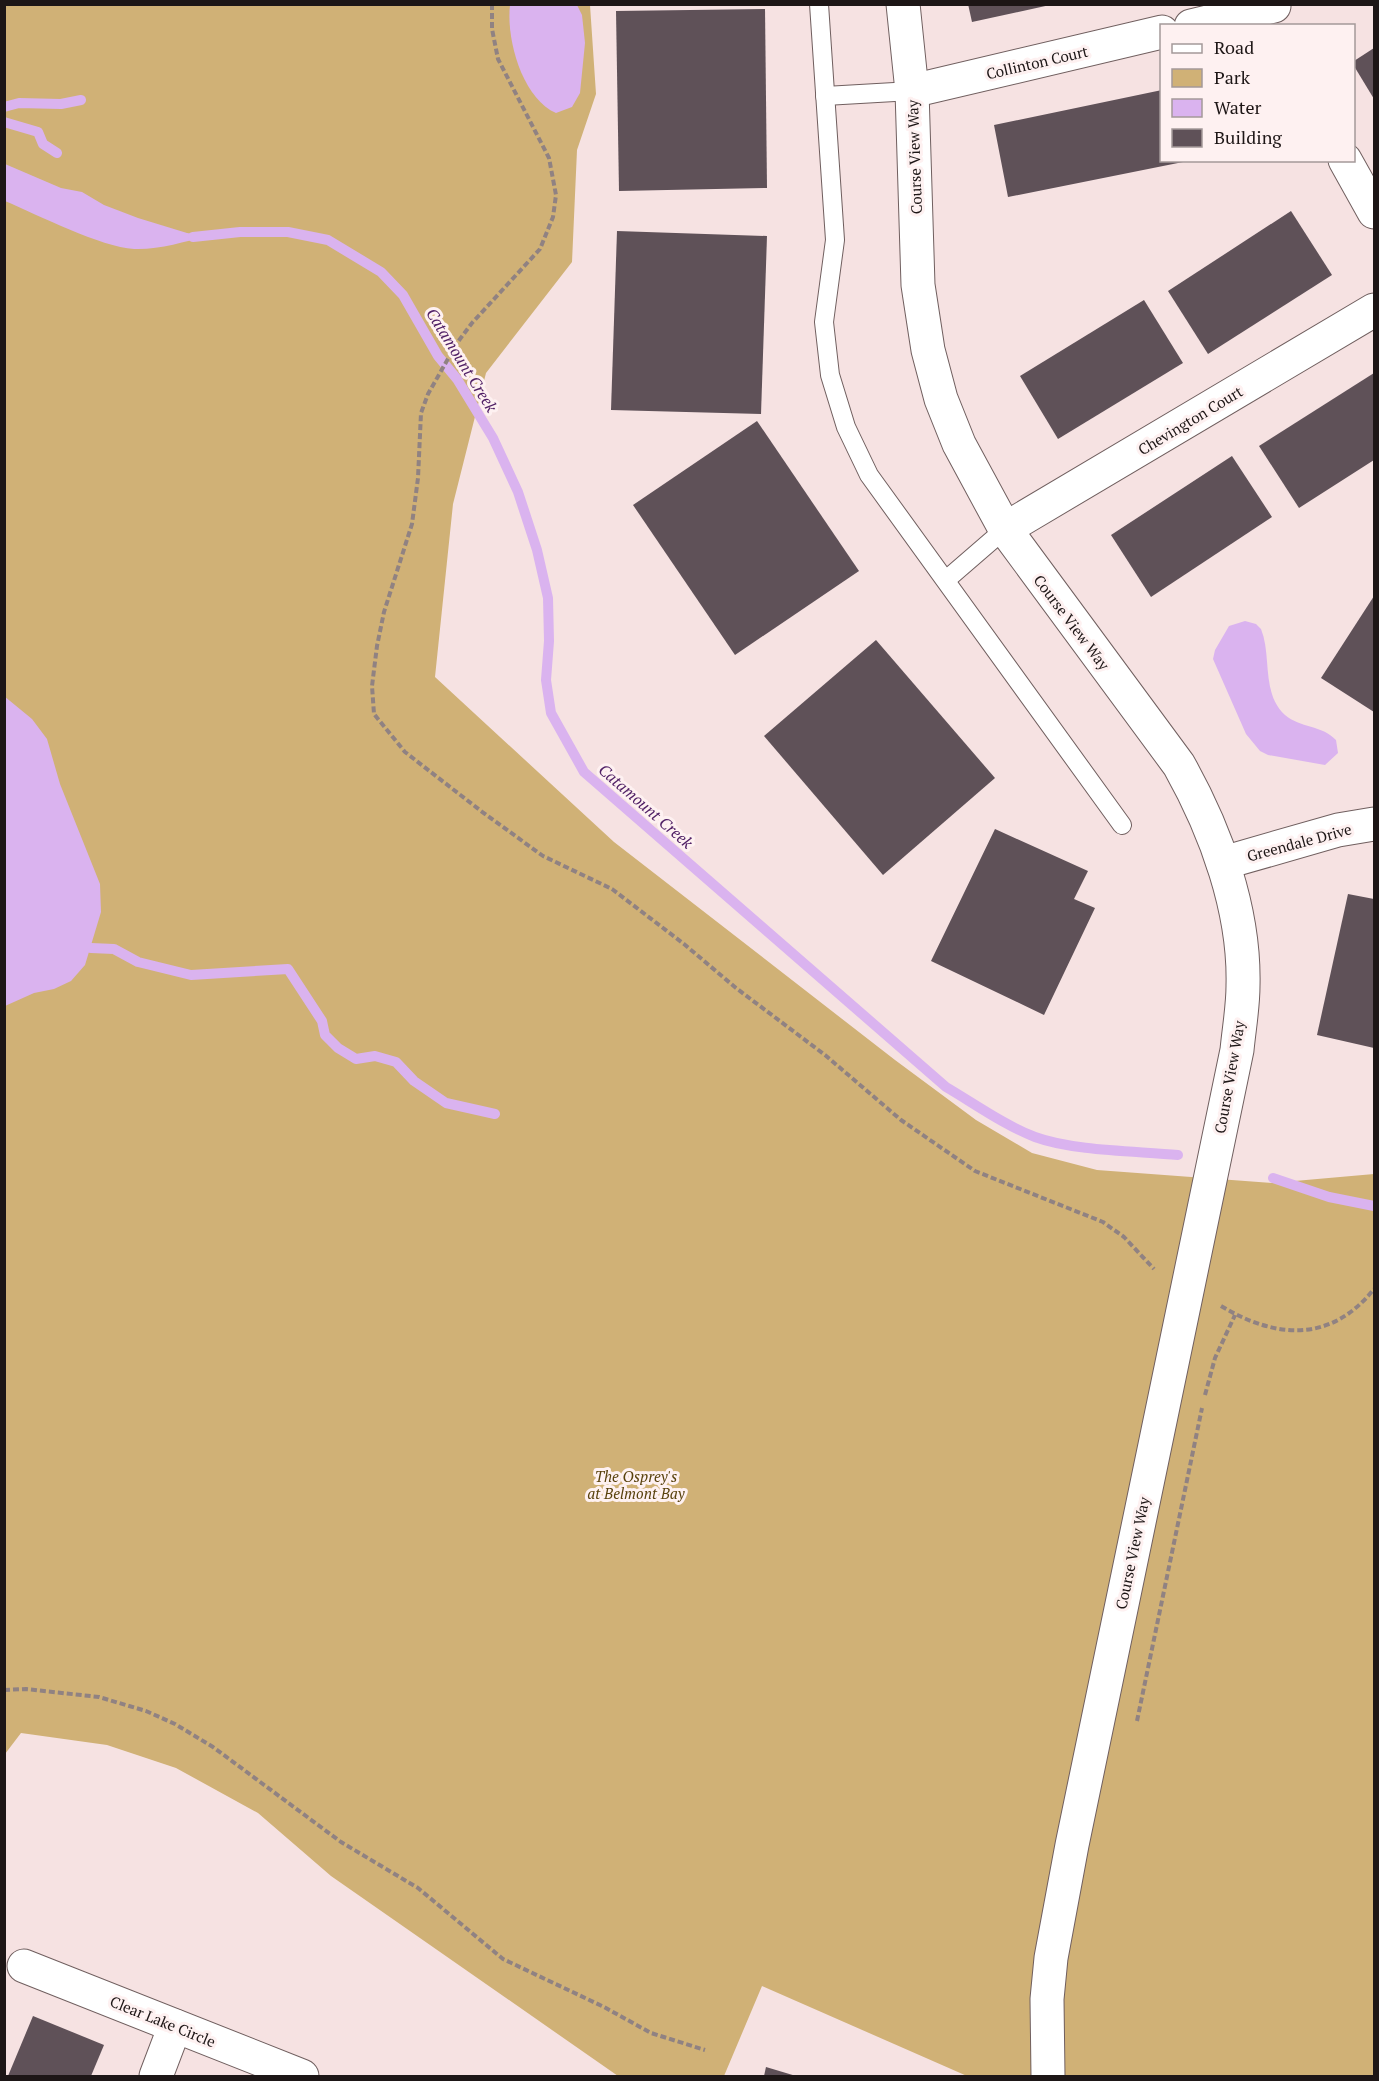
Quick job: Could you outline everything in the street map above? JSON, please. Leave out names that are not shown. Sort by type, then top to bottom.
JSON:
[{"type":"street","name":"Course View Way","points":[[903,4],[912,91],[918,285],[928,350],[941,399],[959,444],[1005,529],[1179,765],[1203,806],[1223,863],[1238,927],[1243,985],[1237,1050],[1072,1845],[1051,1958],[1047,1999],[1048,2076]]},
{"type":"street","points":[[1203,24],[1275,12]]},
{"type":"street","name":"Collinton Court","points":[[912,91],[1160,32]]},
{"type":"street","points":[[1346,162],[1374,212]]},
{"type":"street","name":"Chevington Court","points":[[1005,529],[1374,310]]},
{"type":"street","name":"Greendale Drive","points":[[1223,863],[1329,832],[1374,824]]},
{"type":"street","name":"Clear Lake Circle","points":[[24,1966],[302,2076]]},
{"type":"street","points":[[156,2076],[176,2026]]},
{"type":"lane","points":[[819,4],[835,240],[824,322],[830,375],[846,427],[869,475],[1122,825]]},
{"type":"lane","points":[[825,96],[912,91]]},
{"type":"lane","points":[[946,580],[1005,529]]},
{"type":"path","points":[[492,4],[492,29],[498,59],[549,158],[555,195],[553,217],[540,249],[457,343],[431,386],[421,413],[418,478],[412,524],[384,612],[372,686],[374,714],[392,739],[481,811],[543,856],[612,889],[684,944],[736,988],[825,1055],[901,1120],[966,1165],[1001,1182],[1078,1209],[1103,1222],[1124,1237],[1159,1274],[1235,1315],[1267,1327],[1306,1330],[1322,1327],[1347,1318],[1374,1289]]},
{"type":"path","points":[[1137,1723],[1206,1389],[1215,1358],[1235,1315]]},
{"type":"path","points":[[4,1690],[26,1689],[99,1697],[136,1707],[176,1724],[213,1747],[341,1842],[418,1888],[503,1959],[604,2007],[651,2033],[705,2050]]},
{"type":"green space","name":"The Osprey's at Belmont Bay","points":[[5,5],[590,5],[596,94],[577,150],[572,262],[486,373],[453,504],[435,677],[614,842],[895,1060],[976,1120],[1032,1153],[1097,1170],[1272,1183],[1374,1174],[1374,2076],[967,2076],[762,1986],[724,2076],[618,2076],[331,1876],[258,1813],[176,1768],[107,1745],[21,1733],[5,1754]]},
{"type":"water","points":[[510,5],[577,5],[582,15],[585,43],[580,93],[572,107],[556,113],[534,95],[525,81],[514,50],[509,19]]},
{"type":"water","points":[[5,164],[61,188],[82,192],[104,205],[138,218],[187,233],[207,236],[143,249],[120,247],[87,237],[5,201]]},
{"type":"water","points":[[1245,621],[1256,624],[1261,629],[1270,685],[1278,706],[1291,719],[1324,732],[1336,740],[1338,753],[1325,765],[1268,755],[1260,751],[1246,734],[1213,659],[1215,650],[1229,626]]},
{"type":"water","points":[[4,696],[32,719],[47,739],[60,784],[100,884],[101,912],[85,965],[71,981],[54,989],[34,993],[5,1006]]},
{"type":"building","points":[[968,4],[1050,4],[1050,5],[972,22]]},
{"type":"building","points":[[765,9],[767,188],[619,191],[616,11]]},
{"type":"building","points":[[1374,48],[1374,99],[1355,68],[1355,60]]},
{"type":"building","points":[[1160,90],[1160,162],[1183,162],[1008,197],[994,125]]},
{"type":"building","points":[[1291,211],[1332,275],[1208,354],[1168,291]]},
{"type":"building","points":[[617,231],[767,236],[761,414],[611,410]]},
{"type":"building","points":[[1144,300],[1183,363],[1058,439],[1020,376]]},
{"type":"building","points":[[1374,373],[1374,460],[1299,508],[1259,446]]},
{"type":"building","points":[[757,421],[859,571],[735,655],[633,505]]},
{"type":"building","points":[[1232,456],[1272,517],[1151,597],[1111,535]]},
{"type":"building","points":[[1374,596],[1374,712],[1321,678]]},
{"type":"building","points":[[876,640],[995,778],[883,875],[764,736]]},
{"type":"building","points":[[995,829],[1088,871],[1074,899],[1095,908],[1044,1015],[931,961]]},
{"type":"building","points":[[1348,894],[1374,899],[1374,1048],[1317,1035]]},
{"type":"building","points":[[33,2016],[104,2045],[91,2076],[8,2076]]},
{"type":"building","points":[[766,2067],[796,2076],[764,2076]]},
{"type":"waterway","points":[[4,107],[19,103],[61,104],[81,100]]},
{"type":"waterway","points":[[4,122],[38,132],[43,144],[57,153]]},
{"type":"waterway","name":"Catamount Creek","points":[[193,237],[240,232],[288,232],[328,240],[381,272],[403,295],[438,356],[457,379],[493,438],[518,492],[537,550],[548,598],[549,641],[546,680],[551,713],[584,772],[946,1087],[1012,1127],[1050,1142],[1105,1150],[1178,1155]]},
{"type":"waterway","points":[[91,948],[114,949],[138,962],[191,975],[288,969],[322,1021],[325,1035],[338,1048],[356,1059],[375,1056],[396,1062],[414,1081],[446,1103],[495,1114]]},
{"type":"waterway","name":"Catamount Creek","points":[[1273,1178],[1329,1197],[1374,1206]]}]
